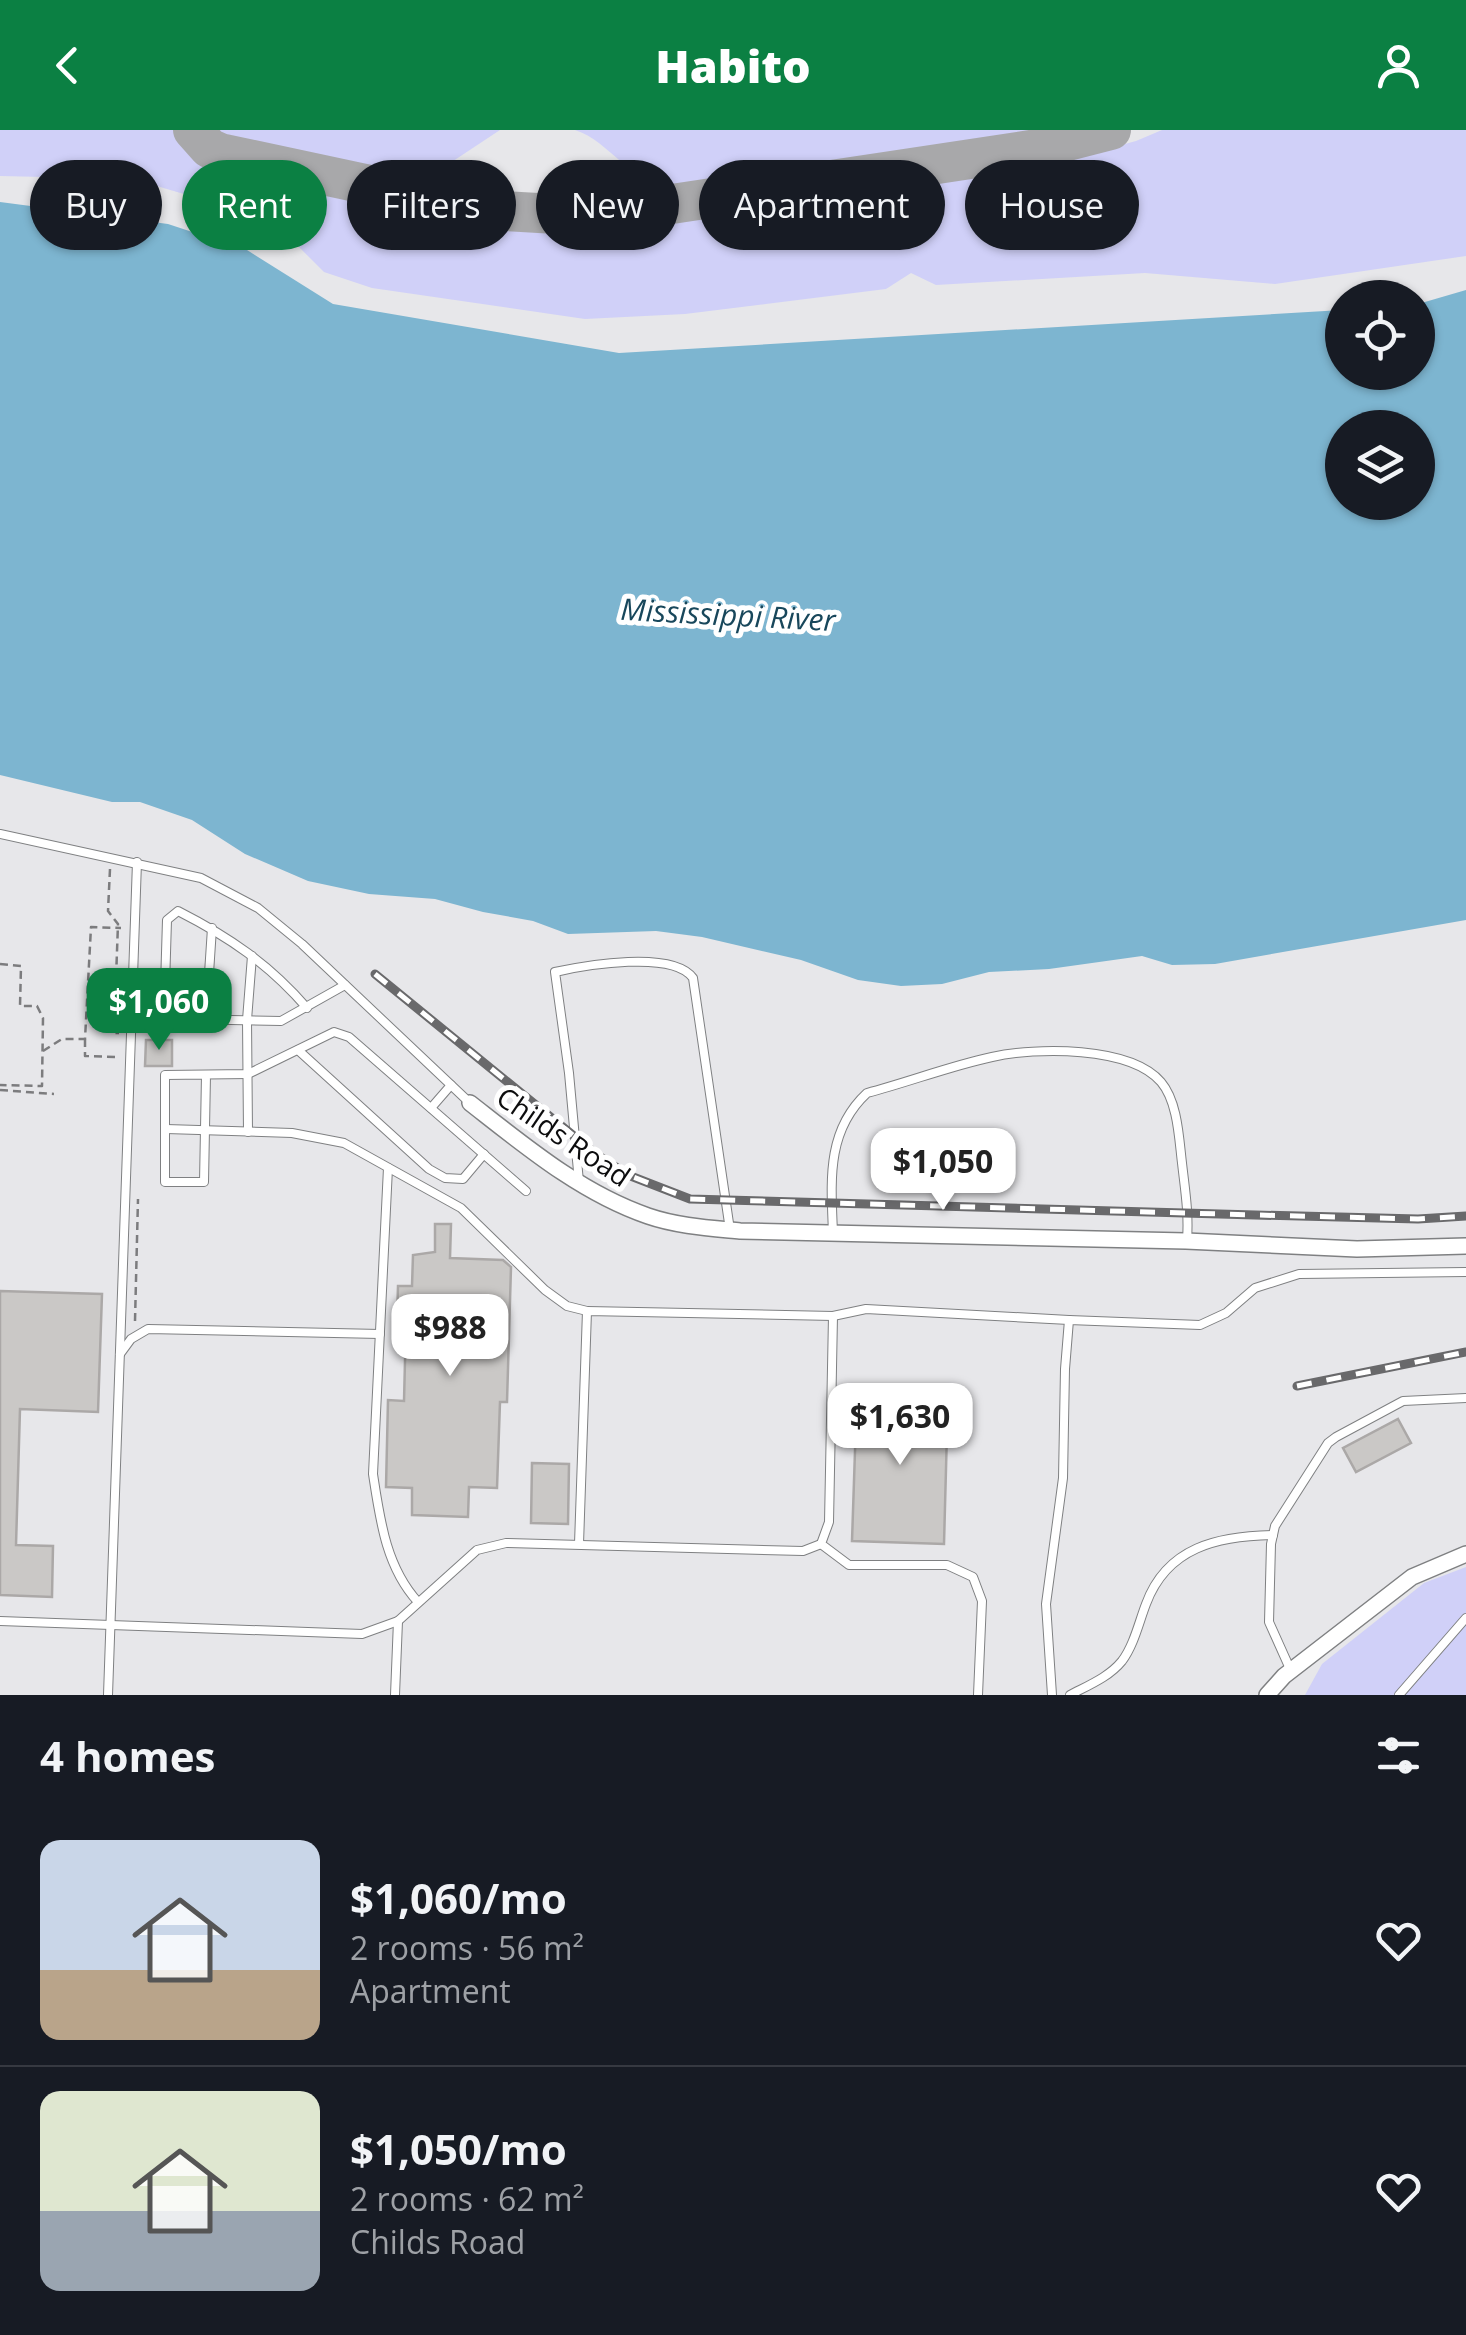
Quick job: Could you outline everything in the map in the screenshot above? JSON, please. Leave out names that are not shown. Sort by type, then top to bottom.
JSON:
[{"type":"street","name":"Childs Road","points":[[470,1104],[579,1183],[651,1217],[730,1230],[1357,1249],[1466,1246]]},
{"type":"street","points":[[1268,1695],[1291,1670],[1412,1577],[1466,1554]]},
{"type":"lane","name":"Childs Road","points":[[0,834],[201,878],[258,908],[346,985],[470,1104]]},
{"type":"lane","points":[[108,1695],[137,862]]},
{"type":"lane","points":[[164,1019],[167,920],[178,911],[212,928],[252,956],[286,984],[307,1008]]},
{"type":"lane","points":[[206,1020],[212,928]]},
{"type":"lane","points":[[248,1132],[247,1020],[252,956]]},
{"type":"lane","points":[[579,1183],[555,972],[600,964],[672,964],[688,970],[693,978],[730,1230]]},
{"type":"lane","points":[[131,1018],[281,1020],[346,985]]},
{"type":"lane","points":[[206,1075],[204,1182],[165,1182],[165,1076],[206,1075],[248,1074],[334,1032],[349,1037],[526,1191]]},
{"type":"lane","points":[[298,1050],[445,1178],[463,1179],[484,1154]]},
{"type":"lane","points":[[834,1234],[832,1157],[836,1136],[852,1106],[867,1093],[994,1056],[1061,1050],[1136,1064],[1161,1081],[1169,1095],[1180,1150],[1189,1212],[1186,1241]]},
{"type":"lane","points":[[431,1108],[450,1085]]},
{"type":"lane","points":[[166,1129],[292,1133],[344,1144],[461,1208],[545,1290],[567,1306],[587,1311],[833,1316],[866,1309],[1200,1326],[1226,1313],[1255,1288],[1298,1274],[1466,1272]]},
{"type":"lane","points":[[388,1168],[373,1474],[380,1520],[398,1581],[418,1602]]},
{"type":"lane","points":[[578,1544],[587,1311]]},
{"type":"lane","points":[[0,1621],[362,1634],[398,1621],[477,1550],[506,1543],[803,1551],[821,1544],[830,1522],[833,1316]]},
{"type":"lane","points":[[1052,1695],[1046,1604],[1063,1478],[1069,1320]]},
{"type":"lane","points":[[119,1354],[131,1339],[148,1329],[380,1334]]},
{"type":"lane","points":[[1291,1670],[1269,1622],[1274,1526],[1328,1443],[1336,1437],[1403,1401],[1466,1398]]},
{"type":"lane","points":[[1070,1695],[1106,1676],[1121,1662],[1130,1649],[1152,1588],[1175,1560],[1193,1548],[1220,1540],[1273,1535]]},
{"type":"lane","points":[[821,1544],[849,1565],[947,1565],[974,1577],[982,1601],[978,1695]]},
{"type":"lane","points":[[1399,1695],[1466,1618]]},
{"type":"lane","points":[[396,1695],[398,1621]]},
{"type":"path","points":[[111,856],[108,911],[118,928],[114,1033],[130,1033]]},
{"type":"path","points":[[42,1051],[62,1039],[85,1039],[91,927],[118,928]]},
{"type":"path","points":[[0,964],[21,966],[20,1006],[37,1006],[44,1018],[42,1086],[0,1088]]},
{"type":"path","points":[[0,1088],[54,1094]]},
{"type":"shaded area","points":[[0,130],[174,130],[199,160],[182,160],[182,193],[162,188],[162,160],[30,160],[30,177],[0,176]]},
{"type":"shaded area","points":[[216,130],[500,130],[455,160],[347,162],[236,139]]},
{"type":"shaded area","points":[[575,130],[1045,130],[852,160],[699,160],[699,184],[679,187],[679,160],[619,160]]},
{"type":"shaded area","points":[[1162,130],[1466,130],[1466,256],[1275,284],[1145,273],[936,285],[911,273],[886,289],[685,314],[585,319],[372,288],[324,272],[302,250],[327,250],[327,192],[347,197],[347,250],[516,250],[516,229],[536,230],[536,250],[679,250],[679,219],[699,216],[699,250],[945,250],[945,180],[965,177],[965,250],[1139,250],[1139,160],[1066,160]]},
{"type":"shaded area","points":[[1466,1567],[1466,1695],[1305,1695],[1322,1664],[1424,1583]]},
{"type":"water","name":"Mississippi River","points":[[0,202],[30,206],[30,250],[162,250],[162,223],[168,224],[182,229],[182,250],[247,250],[333,304],[619,353],[1325,311],[1325,390],[1435,390],[1435,299],[1466,290],[1466,920],[1215,964],[1172,965],[1142,956],[1049,969],[989,972],[942,984],[901,986],[858,980],[801,960],[702,937],[656,931],[568,934],[533,921],[435,899],[369,894],[308,881],[245,854],[192,820],[140,802],[112,802],[0,775]]},
{"type":"building","points":[[146,1040],[172,1040],[172,1066],[145,1066]]},
{"type":"building","points":[[435,1224],[451,1224],[450,1258],[503,1260],[511,1267],[507,1402],[500,1402],[497,1488],[469,1487],[468,1517],[412,1515],[412,1488],[386,1487],[388,1400],[404,1401],[406,1321],[397,1320],[398,1286],[412,1286],[413,1255],[435,1252]]},
{"type":"building","points":[[0,1291],[102,1294],[98,1412],[20,1409],[16,1545],[53,1546],[52,1597],[0,1595]]},
{"type":"building","points":[[857,1391],[948,1394],[944,1544],[852,1541]]},
{"type":"building","points":[[1398,1419],[1411,1443],[1356,1472],[1343,1448]]},
{"type":"building","points":[[532,1463],[569,1464],[568,1524],[531,1523]]},
{"type":"taxiway","points":[[193,130],[209,148],[220,153],[487,210],[573,215],[652,207],[1037,149],[1111,130]]},
{"type":"railway","points":[[375,974],[596,1154],[628,1175],[690,1199],[1418,1219],[1466,1216]]},
{"type":"railway","points":[[1297,1386],[1466,1352]]}]
